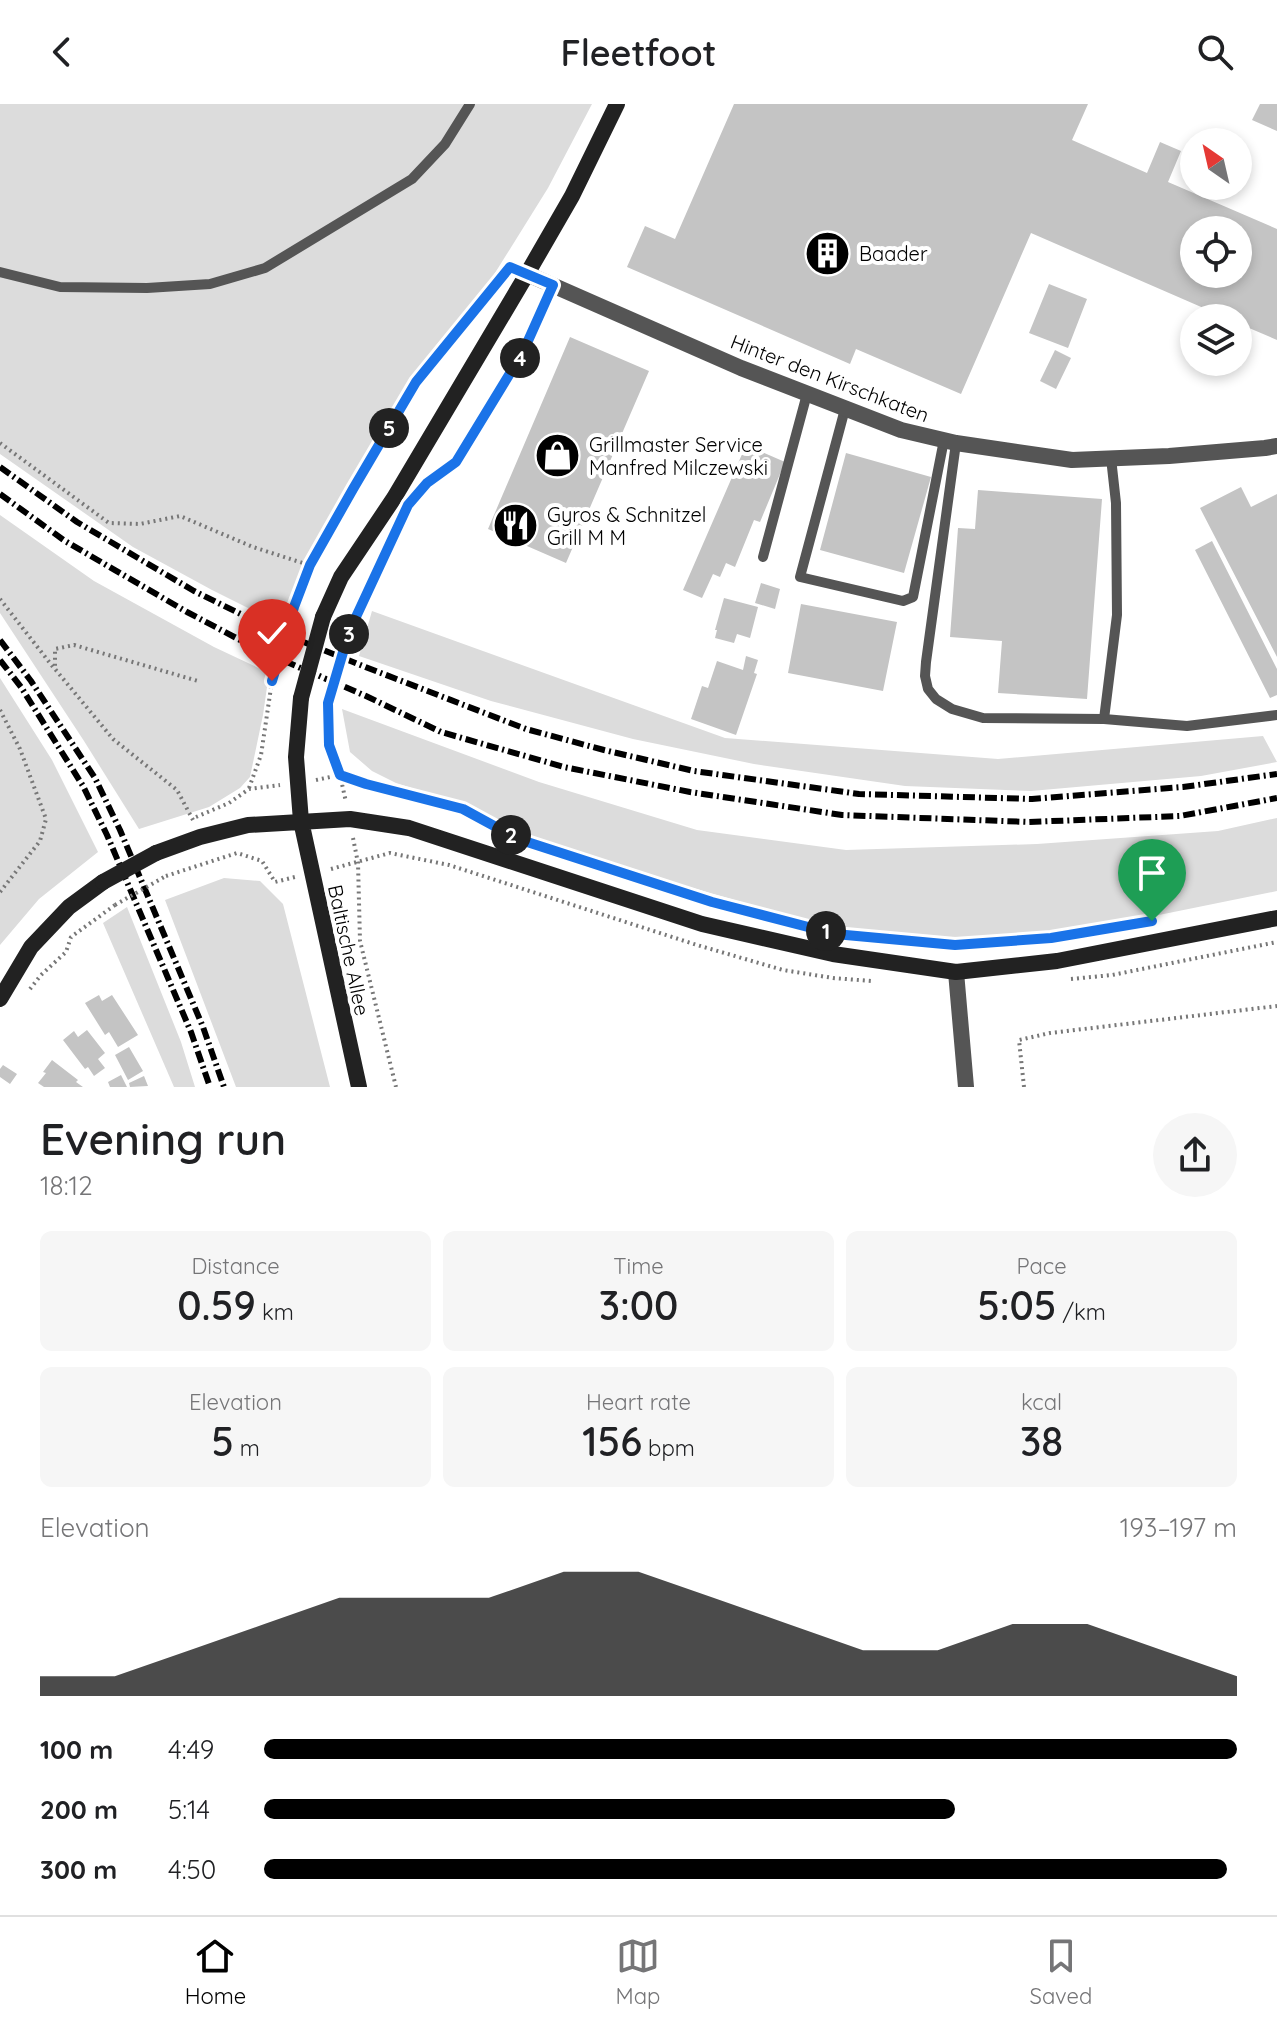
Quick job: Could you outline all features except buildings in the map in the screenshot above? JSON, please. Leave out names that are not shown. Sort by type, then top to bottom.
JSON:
[{"type":"main road","name":"Baltische Allee","points":[[359,1087],[301,821],[296,757],[301,698],[323,617],[341,577],[394,498],[527,274],[572,196],[617,104]]},
{"type":"main road","points":[[0,999],[31,947],[69,907],[103,882],[156,853],[200,837],[248,825],[301,821],[350,819],[409,828],[702,924],[833,954],[956,972],[1057,961],[1277,918]]},
{"type":"street","name":"Hinter den Kirschkaten","points":[[527,274],[741,368],[901,430],[950,442],[1072,460],[1169,456],[1277,446]]},
{"type":"street","points":[[956,972],[966,1087]]},
{"type":"lane","points":[[0,272],[60,287],[147,288],[210,284],[265,268],[412,179],[445,144],[470,104]]},
{"type":"lane","points":[[763,557],[807,394]]},
{"type":"lane","points":[[845,409],[800,577],[903,601],[913,597],[950,442]]},
{"type":"lane","points":[[950,442],[925,676],[928,689],[936,699],[952,709],[983,718],[1104,719],[1187,726],[1277,715]]},
{"type":"lane","points":[[1104,719],[1117,615],[1116,503],[1111,458]]},
{"type":"path","points":[[180,823],[229,803],[249,789],[261,755],[272,681],[310,565],[416,382],[500,279]]},
{"type":"path","points":[[418,494],[427,483],[456,462],[523,352],[553,285]]},
{"type":"path","points":[[0,443],[109,523],[140,524],[180,516],[253,547],[310,565]]},
{"type":"path","points":[[395,533],[349,632],[328,703],[329,745],[340,775],[463,809],[518,839],[712,902],[804,926]]},
{"type":"path","points":[[0,599],[113,739],[177,790],[200,837]]},
{"type":"path","points":[[55,669],[55,649],[74,645],[198,681]]},
{"type":"path","points":[[0,710],[20,749],[46,819],[40,841],[0,892]]},
{"type":"path","points":[[24,997],[41,975],[66,952],[71,937],[115,905],[166,876],[237,853],[262,861],[275,882],[358,863],[360,941],[396,1087]]},
{"type":"path","points":[[850,935],[955,945],[1051,938],[1152,921]]},
{"type":"path","points":[[1024,1087],[1019,1040],[1050,1033],[1277,1006]]},
{"type":"shaded area","points":[[0,104],[592,104],[548,188],[485,289],[414,380],[312,551],[280,624],[133,547],[0,454]]},
{"type":"shaded area","points":[[0,515],[94,581],[214,647],[269,673],[250,777],[240,788],[209,807],[139,829],[0,613]]},
{"type":"shaded area","points":[[372,611],[725,738],[998,759],[1263,736],[1277,762],[1201,776],[1031,791],[905,786],[754,764],[633,739],[491,701],[359,656]]},
{"type":"shaded area","points":[[0,678],[52,760],[98,852],[39,899],[0,945]]},
{"type":"shaded area","points":[[342,709],[539,782],[697,830],[846,850],[1037,844],[1218,831],[1277,818],[1277,891],[1054,933],[954,939],[825,926],[521,835],[474,808],[396,783],[372,771],[350,752]]},
{"type":"shaded area","points":[[224,878],[260,881],[283,904],[330,1087],[236,1087],[165,900]]},
{"type":"shaded area","points":[[127,907],[181,1042],[195,1087],[174,1087],[103,923]]},
{"type":"railway","points":[[0,467],[77,522],[194,591],[269,628],[526,729],[604,750],[694,771],[859,794],[1032,799],[1183,787],[1277,774]]},
{"type":"railway","points":[[0,494],[65,541],[261,651],[441,732],[564,767],[690,792],[842,815],[1029,822],[1180,816],[1277,798]]},
{"type":"railway","points":[[0,640],[95,778],[203,1027],[224,1087]]},
{"type":"railway","points":[[0,660],[21,687],[83,786],[191,1032],[210,1087]]},
{"type":"place","name":"Baader","points":[[828,253]]},
{"type":"place","name":"Grillmaster Service Manfred Milczewski","points":[[558,456]]},
{"type":"place","name":"Gyros & Schnitzel Grill M M","points":[[516,525]]},
{"type":"route","points":[[272,681],[310,565],[353,489],[416,382],[510,267],[553,285],[523,352],[456,462],[427,483],[408,505],[349,632],[328,703],[329,745],[340,775],[463,809],[518,839],[712,902],[835,934],[955,945],[1051,938],[1152,921]]}]
